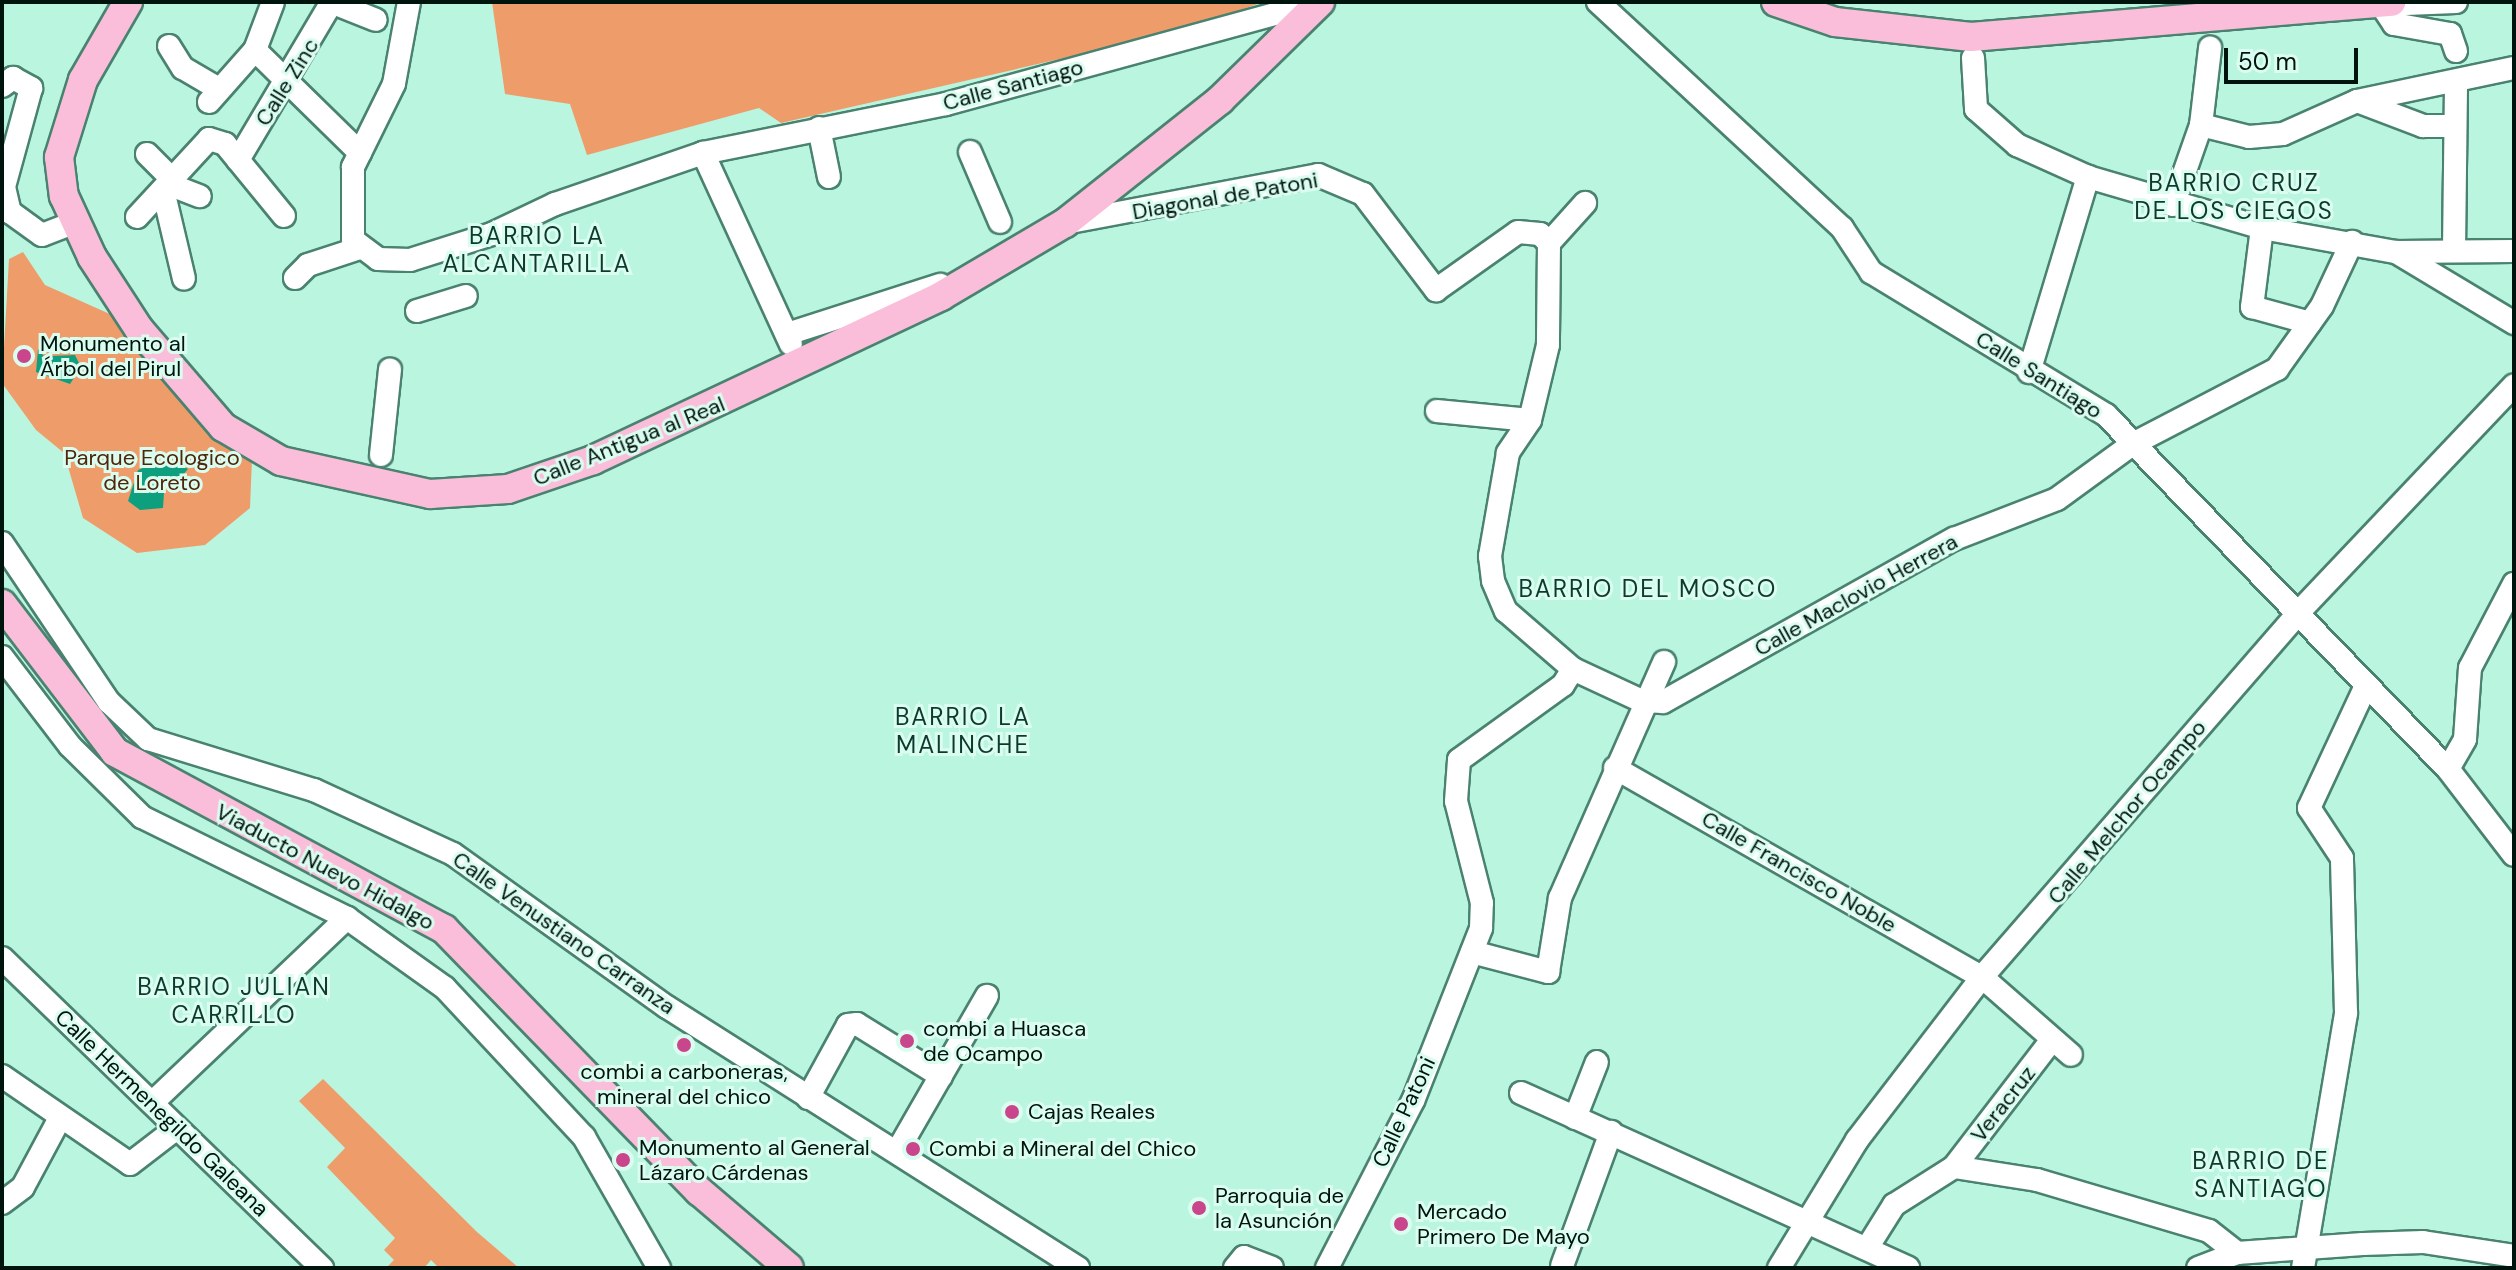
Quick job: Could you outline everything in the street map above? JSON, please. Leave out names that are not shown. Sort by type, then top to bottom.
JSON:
[{"type":"main road","name":"Calle Antigua al Real","points":[[128,2],[68,117],[59,157],[74,223],[139,329],[223,427],[319,473],[430,494],[508,489],[593,460],[789,373],[983,272],[1065,223],[1220,100],[1320,2]]},
{"type":"main road","points":[[1776,2],[1835,22],[1971,37],[2386,3]]},
{"type":"main road","name":"Viaducto Nuevo Hidalgo","points":[[2,604],[115,752],[444,929],[699,1191],[789,1268]]},
{"type":"street","points":[[169,46],[183,68],[214,96],[255,50],[273,2]]},
{"type":"street","name":"Calle Zinc","points":[[238,160],[287,82],[331,2],[376,20]]},
{"type":"street","points":[[295,278],[308,265],[360,248],[351,223],[360,153],[406,41],[409,2]]},
{"type":"street","name":"Calle Santiago","points":[[360,248],[378,259],[410,260],[703,153],[946,104],[1320,2]]},
{"type":"street","name":"Calle Santiago","points":[[1598,2],[1842,228],[1871,272],[2029,372],[2106,415],[2131,445],[2448,769],[2514,855]]},
{"type":"street","points":[[2456,2],[2386,3],[2394,24],[2450,34],[2456,51]]},
{"type":"street","points":[[2173,205],[2201,125],[2210,48]]},
{"type":"street","points":[[255,50],[360,153]]},
{"type":"street","points":[[1973,58],[1976,109],[2017,145],[2088,177],[2173,205],[2262,228],[2396,252],[2514,251]]},
{"type":"street","points":[[2201,125],[2249,137],[2283,134],[2357,101],[2456,83],[2514,68]]},
{"type":"street","points":[[2,86],[13,78],[31,88],[4,187],[10,212],[42,235],[74,223]]},
{"type":"street","points":[[2454,250],[2453,126],[2456,83]]},
{"type":"street","points":[[2357,101],[2423,126],[2453,126]]},
{"type":"street","points":[[819,128],[829,177]]},
{"type":"street","points":[[137,217],[209,139],[238,160],[284,216]]},
{"type":"street","points":[[970,152],[1000,222]]},
{"type":"street","points":[[703,153],[789,339],[983,272]]},
{"type":"street","points":[[147,154],[168,185],[184,279]]},
{"type":"street","name":"Diagonal de Patoni","points":[[1065,223],[1318,175],[1363,194],[1436,290],[1518,232],[1540,234],[1549,243]]},
{"type":"street","points":[[2029,372],[2088,177]]},
{"type":"street","points":[[168,185],[200,196]]},
{"type":"street","points":[[1585,203],[1549,243],[1548,345],[1530,420],[1508,453],[1490,556],[1493,581],[1506,611],[1573,669],[1642,701]]},
{"type":"street","points":[[2262,228],[2252,307],[2310,323]]},
{"type":"street","name":"Calle Maclovio Herrera","points":[[1642,701],[1663,702],[1954,539],[2057,499],[2131,445],[2277,369],[2310,323],[2352,242]]},
{"type":"street","points":[[2396,252],[2514,323]]},
{"type":"street","points":[[417,311],[466,296]]},
{"type":"street","points":[[381,455],[390,369]]},
{"type":"street","name":"Calle Melchor Ocampo","points":[[1779,1268],[1857,1140],[1982,977],[2297,614],[2514,385]]},
{"type":"street","points":[[1437,411],[1530,420]]},
{"type":"street","name":"Calle Venustiano Carranza","points":[[2,543],[109,702],[148,739],[314,790],[415,833],[808,1098],[898,1150],[1078,1268]]},
{"type":"street","points":[[2448,769],[2465,739],[2470,668],[2507,616],[2514,584]]},
{"type":"street","points":[[2,657],[70,746],[142,817],[347,918],[445,988],[554,1101],[606,1171],[659,1268]]},
{"type":"street","points":[[1472,952],[1548,972],[1560,898],[1642,701],[1664,662]]},
{"type":"street","name":"Calle Patoni","points":[[1327,1268],[1413,1101],[1472,952],[1482,903],[1455,780],[1467,748],[1563,685],[1573,669]]},
{"type":"street","points":[[2305,1259],[2346,1013],[2342,858],[2309,808],[2366,686]]},
{"type":"street","name":"Calle Francisco Noble","points":[[1615,768],[1982,977],[2051,1041],[2071,1055]]},
{"type":"street","points":[[152,1103],[347,918]]},
{"type":"street","name":"Calle Hermenegildo Galeana","points":[[2,958],[322,1268]]},
{"type":"street","points":[[898,1150],[987,996]]},
{"type":"street","points":[[808,1098],[848,1025],[857,1024],[941,1076]]},
{"type":"street","name":"Veracruz","points":[[1954,1167],[2051,1041]]},
{"type":"street","points":[[1575,1118],[1597,1062]]},
{"type":"street","points":[[2,1076],[59,1120],[130,1164],[177,1128]]},
{"type":"street","points":[[1521,1093],[1908,1268]]},
{"type":"street","points":[[2,1203],[23,1187],[59,1120]]},
{"type":"street","points":[[1562,1266],[1611,1132]]},
{"type":"street","points":[[1867,1248],[1894,1205],[1954,1167],[2037,1180],[2195,1227],[2237,1253]]},
{"type":"street","points":[[2198,1268],[2237,1253],[2305,1259],[2423,1242],[2514,1256]]},
{"type":"street","points":[[1235,1268],[1251,1257],[1272,1268]]},
{"type":"green space","points":[[492,2],[1263,2],[1182,31],[781,123],[759,108],[587,155],[570,104],[505,94]]},
{"type":"green space","name":"Parque Ecologico de Loreto","points":[[23,252],[45,285],[112,315],[172,391],[199,405],[252,459],[250,508],[205,545],[137,553],[83,518],[64,453],[36,430],[2,383],[9,259]]},
{"type":"green space","points":[[323,1079],[477,1232],[519,1268],[439,1268],[431,1260],[424,1268],[386,1268],[394,1260],[384,1250],[395,1238],[327,1167],[345,1148],[299,1101]]},
{"type":"shaded area","points":[[38,349],[52,366],[51,356],[75,355],[81,367],[70,384],[36,372]]},
{"type":"shaded area","points":[[168,458],[188,469],[176,483],[165,478],[163,508],[140,510],[128,501],[138,470]]},
{"type":"place","name":"Monumento al Árbol del Pirul","points":[[24,356]]},
{"type":"place","name":"combi a Huasca de Ocampo","points":[[907,1041]]},
{"type":"place","name":"combi a carboneras, mineral del chico","points":[[684,1045]]},
{"type":"place","name":"Cajas Reales","points":[[1012,1112]]},
{"type":"place","name":"Combi a Mineral del Chico","points":[[913,1149]]},
{"type":"place","name":"Monumento al General Lázaro Cárdenas","points":[[623,1160]]},
{"type":"place","name":"Parroquia de la Asunción","points":[[1199,1208]]},
{"type":"place","name":"Mercado Primero De Mayo","points":[[1401,1224]]},
{"type":"district","name":"BARRIO CRUZ DE LOS CIEGOS","points":[[2234,197]]},
{"type":"district","name":"BARRIO LA ALCANTARILLA","points":[[537,250]]},
{"type":"district","name":"BARRIO DEL MOSCO","points":[[1648,589]]},
{"type":"district","name":"BARRIO LA MALINCHE","points":[[963,731]]},
{"type":"district","name":"BARRIO JULIAN CARRILLO","points":[[234,1001]]},
{"type":"district","name":"BARRIO DE SANTIAGO","points":[[2261,1175]]}]
